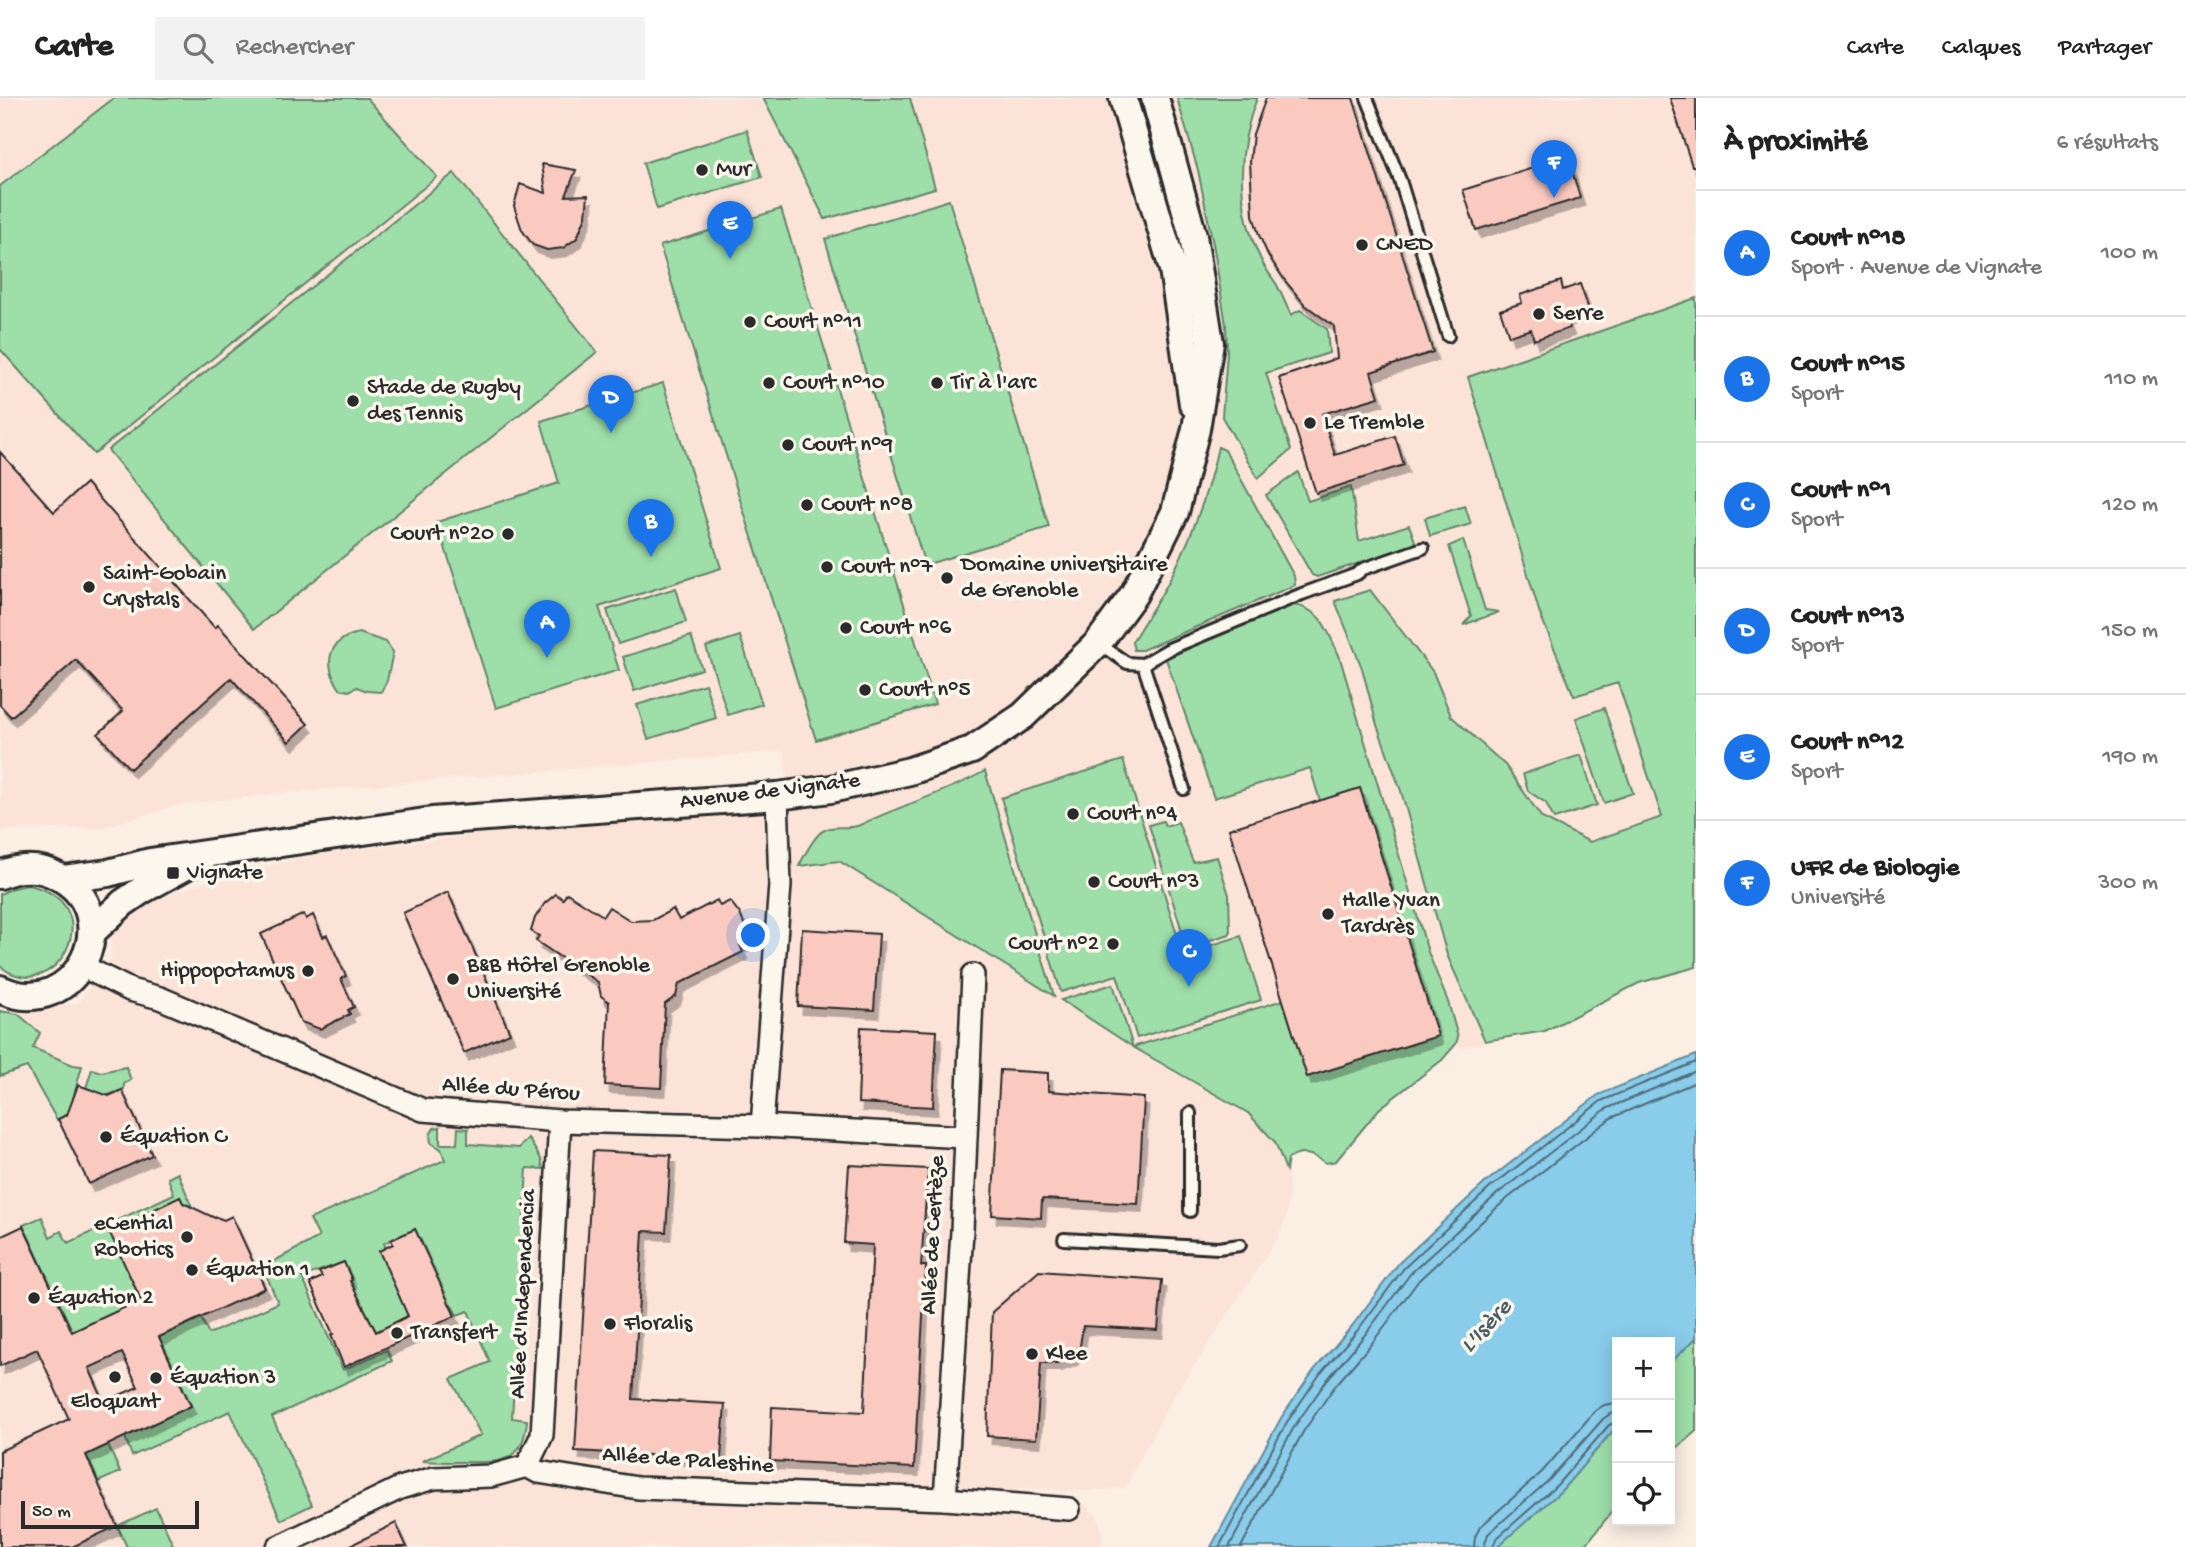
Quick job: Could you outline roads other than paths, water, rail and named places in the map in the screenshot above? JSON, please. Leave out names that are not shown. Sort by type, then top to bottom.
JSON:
[{"type":"street","name":"Avenue de Vignate","points":[[1123,98],[1173,269],[1196,429]]},
{"type":"street","name":"Avenue de Vignate","points":[[64,879],[108,873],[150,862],[432,821],[777,796],[831,789],[897,774],[972,750],[1023,716],[1098,643],[1134,593],[1175,512],[1196,429],[1210,343],[1193,236],[1155,98]]},
{"type":"street","points":[[762,1126],[780,885],[777,796]]},
{"type":"street","name":"Avenue de Vignate","points":[[92,932],[123,903],[142,890],[205,855]]},
{"type":"street","points":[[0,989],[18,995],[42,994],[65,984],[82,966],[89,950],[92,932],[90,916],[84,902],[64,879],[34,868],[6,870]]},
{"type":"street","name":"Allée du Pérou","points":[[82,966],[130,990],[160,998],[423,1110],[560,1121],[762,1126],[965,1137]]},
{"type":"street","name":"Allée de Certèze","points":[[944,1499],[973,975]]},
{"type":"street","name":"Allée d'Independencia","points":[[527,1466],[542,1435],[560,1121]]},
{"type":"street","points":[[278,1547],[400,1488],[434,1478],[491,1476],[527,1466]]},
{"type":"street","name":"Allée de Palestine","points":[[527,1466],[538,1472],[638,1488],[944,1499],[1069,1509]]},
{"type":"lane","points":[[1367,98],[1400,180],[1448,336]]},
{"type":"lane","points":[[1098,643],[1127,663],[1143,664],[1169,649],[1363,569],[1423,548]]},
{"type":"lane","points":[[1143,664],[1184,789]]},
{"type":"lane","points":[[1190,1113],[1190,1211]]},
{"type":"lane","points":[[1063,1239],[1218,1248],[1240,1245]]},
{"type":"water","name":"L'Isère","points":[[1696,1055],[1696,1338],[1675,1358],[1675,1337],[1612,1337],[1612,1432],[1561,1491],[1497,1547],[1211,1547],[1281,1418],[1314,1370],[1352,1326],[1399,1263],[1486,1182],[1598,1095]]},
{"type":"place","name":"Mur","points":[[702,170]]},
{"type":"place","name":"UFR de Biologie","points":[[1554,198]]},
{"type":"place","name":"CNED","points":[[1362,245]]},
{"type":"place","name":"Court n°12","points":[[730,259]]},
{"type":"place","name":"Serre","points":[[1539,314]]},
{"type":"place","name":"Court n°11","points":[[750,322]]},
{"type":"place","name":"Court n°10","points":[[769,383]]},
{"type":"place","name":"Tir à l'arc","points":[[937,383]]},
{"type":"place","name":"Stade de Rugby des Tennis","points":[[353,401]]},
{"type":"place","name":"Le Tremble","points":[[1310,423]]},
{"type":"place","name":"Court n°13","points":[[611,433]]},
{"type":"place","name":"Court n°9","points":[[788,445]]},
{"type":"place","name":"Court n°8","points":[[807,505]]},
{"type":"place","name":"Court n°20","points":[[508,534]]},
{"type":"place","name":"Court n°15","points":[[651,557]]},
{"type":"place","name":"Court n°7","points":[[827,567]]},
{"type":"place","name":"Domaine universitaire de Grenoble","points":[[947,578]]},
{"type":"place","name":"Saint-Gobain Crystals","points":[[89,587]]},
{"type":"place","name":"Court n°6","points":[[846,628]]},
{"type":"place","name":"Court n°18","points":[[547,658]]},
{"type":"place","name":"Court n°5","points":[[865,690]]},
{"type":"place","name":"Court n°4","points":[[1073,814]]},
{"type":"place","name":"Vignate","points":[[173,873]]},
{"type":"place","name":"Court n°3","points":[[1094,882]]},
{"type":"place","name":"Halle Yvan Tardrès","points":[[1328,914]]},
{"type":"place","name":"Court n°2","points":[[1113,944]]},
{"type":"place","name":"Hippopotamus","points":[[308,971]]},
{"type":"place","name":"B&B Hôtel Grenoble Université","points":[[453,979]]},
{"type":"place","name":"Court n°1","points":[[1189,987]]},
{"type":"place","name":"Équation C","points":[[106,1137]]},
{"type":"place","name":"eCential Robotics","points":[[187,1237]]},
{"type":"place","name":"Équation 1","points":[[192,1270]]},
{"type":"place","name":"Équation 2","points":[[34,1298]]},
{"type":"place","name":"Floralis","points":[[610,1324]]},
{"type":"place","name":"Transfert","points":[[397,1333]]},
{"type":"place","name":"Klee","points":[[1032,1354]]},
{"type":"place","name":"Eloquant","points":[[115,1377]]},
{"type":"place","name":"Équation 3","points":[[156,1378]]}]
